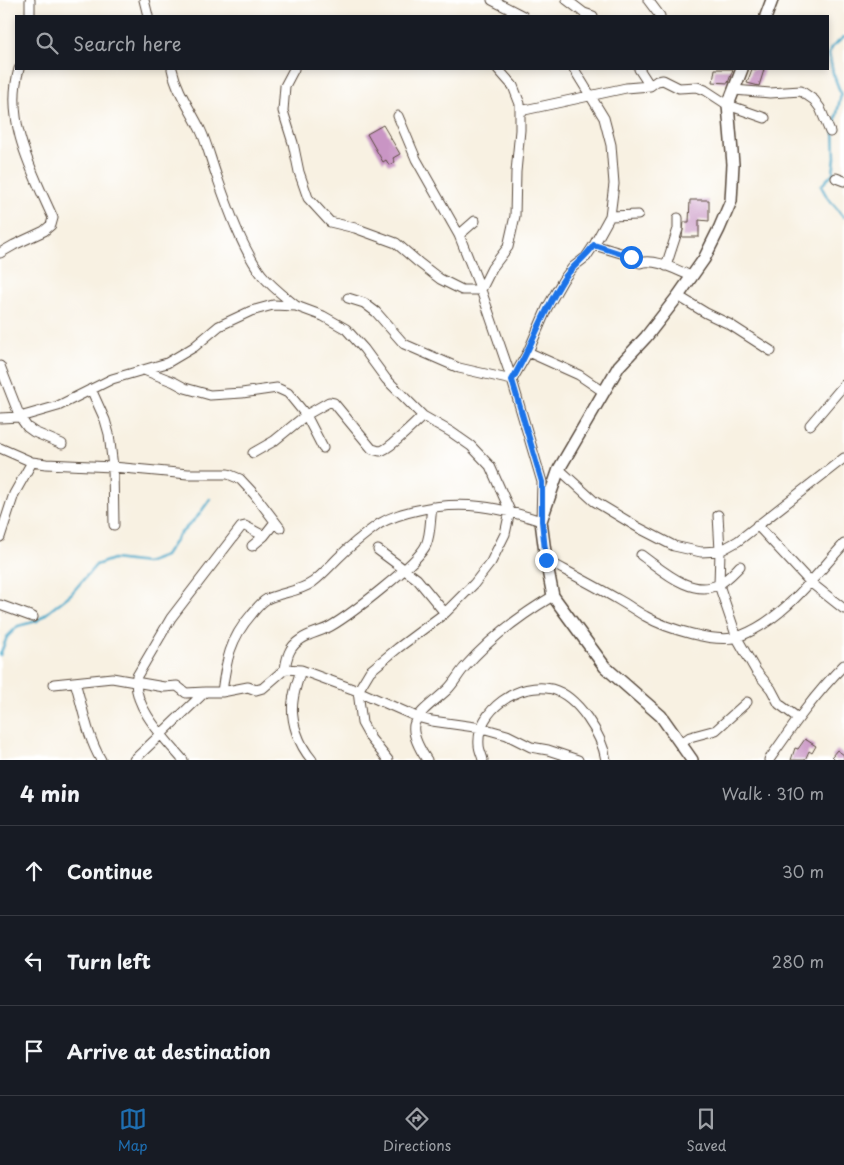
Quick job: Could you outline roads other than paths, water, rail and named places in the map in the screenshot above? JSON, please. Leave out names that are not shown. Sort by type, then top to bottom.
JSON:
[{"type":"street","points":[[30,0],[30,15]]},
{"type":"street","points":[[144,0],[148,15]]},
{"type":"street","points":[[492,0],[521,15]]},
{"type":"street","points":[[567,0],[584,13],[590,15]]},
{"type":"street","points":[[648,0],[659,15]]},
{"type":"street","points":[[766,15],[772,0]]},
{"type":"street","points":[[0,253],[44,231],[51,225],[52,218],[24,152],[17,126],[14,94],[19,70]]},
{"type":"street","points":[[172,70],[174,80],[182,98],[201,132],[223,195],[246,249],[262,274],[296,306]]},
{"type":"street","points":[[293,70],[285,86],[284,111],[299,172],[308,198],[330,222],[355,228],[396,243],[440,279],[462,290],[481,290]]},
{"type":"street","points":[[481,290],[492,268],[508,247],[515,216],[520,104],[513,86],[499,70]]},
{"type":"street","points":[[512,380],[528,352],[547,308],[563,280],[573,266],[586,257],[610,216],[614,184],[611,145],[604,118],[575,70]]},
{"type":"street","points":[[640,70],[650,86]]},
{"type":"street","points":[[542,521],[559,469],[619,366],[646,337],[678,296],[704,259],[720,229],[731,200],[733,164],[728,105],[742,70]]},
{"type":"street","points":[[520,110],[626,88],[650,86],[657,81],[663,80],[679,88],[697,87],[728,105],[766,118]]},
{"type":"street","points":[[734,90],[770,93],[801,91],[814,100],[820,108],[825,116],[830,132]]},
{"type":"street","points":[[398,116],[416,160],[459,235],[481,290],[512,380],[542,482],[542,521],[546,560],[553,596],[605,667],[662,716],[692,760]]},
{"type":"street","points":[[610,216],[638,215]]},
{"type":"street","points":[[666,266],[678,229],[678,218]]},
{"type":"street","points":[[459,235],[475,221]]},
{"type":"street","points":[[594,245],[624,254],[640,262],[651,262],[666,266],[691,276]]},
{"type":"street","points":[[678,296],[706,313],[730,324],[771,351]]},
{"type":"street","points":[[348,298],[364,303],[376,312],[404,344],[459,368],[512,380]]},
{"type":"street","points":[[0,418],[20,417],[58,406],[112,379],[167,363],[194,347],[219,326],[251,311],[273,304],[296,306],[323,316],[346,329],[386,379],[423,416],[471,446],[490,466],[510,511],[505,534],[491,562],[474,584],[445,613],[370,671],[358,692],[362,723],[371,739],[388,760]]},
{"type":"street","points":[[528,352],[579,375],[604,392]]},
{"type":"street","points":[[0,366],[20,417],[27,427],[62,444]]},
{"type":"street","points":[[144,370],[191,390],[210,395],[277,388],[288,393],[306,415],[323,448]]},
{"type":"street","points":[[810,425],[844,385]]},
{"type":"street","points":[[91,388],[109,434],[113,467],[114,525]]},
{"type":"street","points":[[253,453],[274,441],[306,415],[328,402],[334,403],[372,449],[380,451],[395,441],[423,416]]},
{"type":"street","points":[[0,448],[32,462],[188,474],[228,474],[240,479],[278,525],[252,546]]},
{"type":"street","points":[[559,469],[594,501],[639,528],[674,546],[701,552],[720,551],[738,541],[844,458]]},
{"type":"street","points":[[0,537],[14,494],[32,462]]},
{"type":"street","points":[[222,692],[225,667],[237,633],[258,606],[282,593],[295,591],[314,582],[340,556],[388,519],[398,514],[432,507],[479,506],[510,511],[542,521]]},
{"type":"street","points":[[54,684],[112,678],[164,687],[177,686],[186,693],[222,692],[248,687],[256,690],[263,688],[285,669],[288,653],[300,640],[338,622],[404,570],[419,555],[426,545],[429,535],[432,507]]},
{"type":"street","points":[[718,515],[719,585],[737,638],[756,671],[779,704],[798,718]]},
{"type":"street","points":[[757,525],[810,582],[844,609]]},
{"type":"street","points":[[183,760],[162,735],[143,707],[138,695],[137,676],[171,618],[241,526],[245,526],[264,536]]},
{"type":"street","points":[[546,560],[653,620],[683,632],[714,638],[737,638],[754,630],[780,611],[810,582],[844,544]]},
{"type":"street","points":[[378,550],[417,579],[445,613]]},
{"type":"street","points":[[641,555],[684,584],[699,587],[719,585],[740,566]]},
{"type":"street","points":[[427,760],[415,738],[414,726],[417,717],[447,690],[465,668],[499,634],[553,596]]},
{"type":"street","points":[[0,605],[32,617]]},
{"type":"street","points":[[769,760],[798,718],[844,665]]},
{"type":"street","points":[[285,669],[301,670],[417,717],[482,728],[507,735],[530,747],[548,750],[578,760]]},
{"type":"street","points":[[301,670],[292,701],[294,724],[305,752],[312,760]]},
{"type":"street","points":[[75,682],[93,745],[101,760]]},
{"type":"street","points":[[483,760],[479,745],[482,728],[493,709],[510,695],[533,688],[553,689],[572,701],[589,719],[602,743],[606,760]]},
{"type":"street","points":[[134,760],[205,692]]},
{"type":"street","points":[[680,744],[690,737],[716,730],[748,702]]},
{"type":"waterway","points":[[844,37],[831,48],[829,54],[833,73],[841,94],[834,128],[835,158],[833,173],[821,186],[827,197],[844,217]]},
{"type":"waterway","points":[[0,655],[7,637],[18,626],[37,621],[71,594],[96,565],[113,559],[146,563],[165,556],[178,536],[198,516],[210,499]]}]
